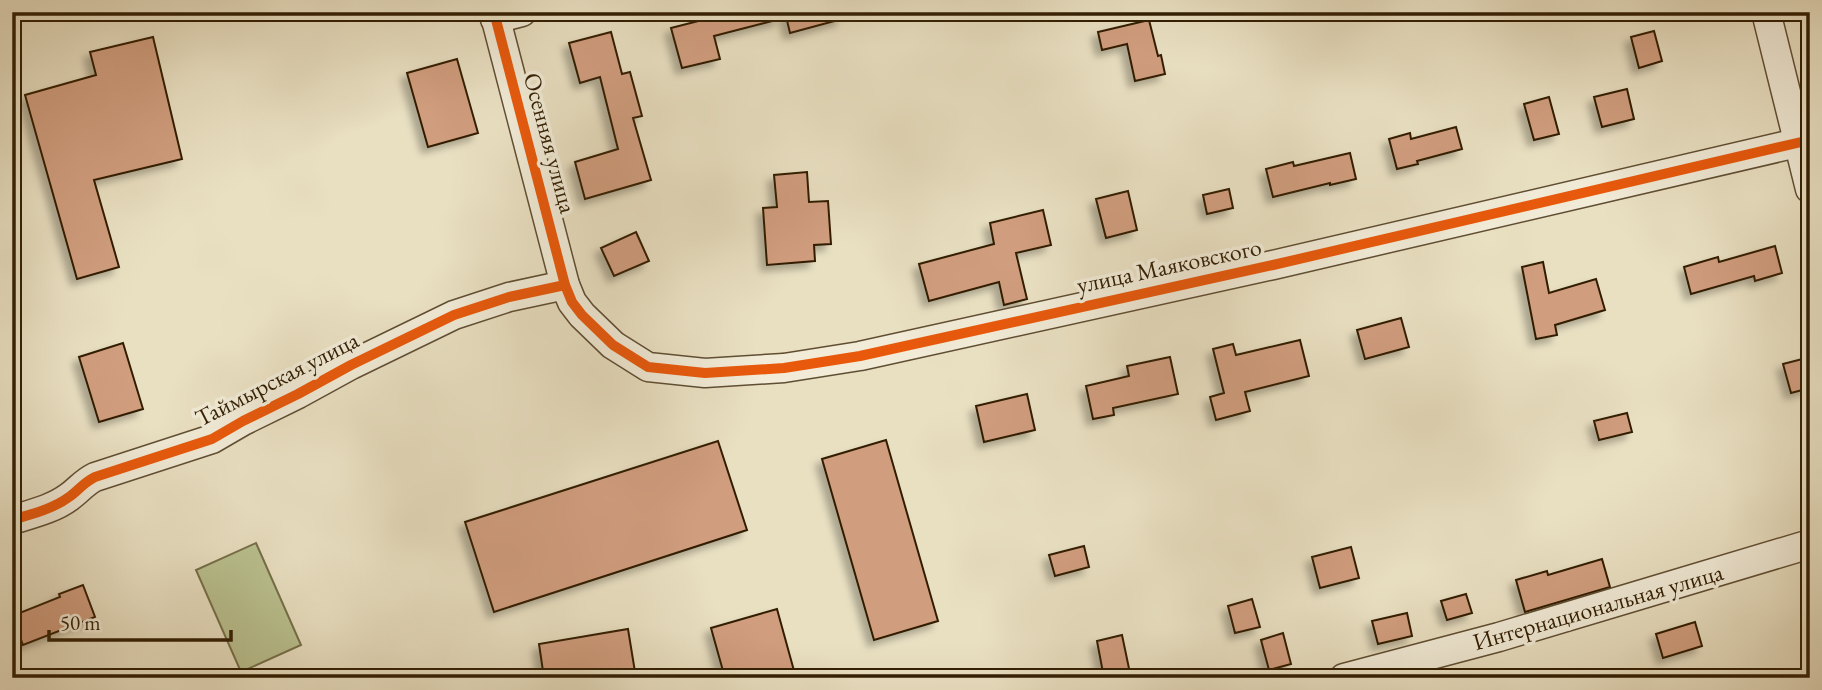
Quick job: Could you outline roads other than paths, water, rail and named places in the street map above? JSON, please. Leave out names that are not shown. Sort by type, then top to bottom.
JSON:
[{"type":"street","points":[[494,16],[522,12]]},
{"type":"street","points":[[1766,12],[1803,141],[1810,189]]},
{"type":"street","name":"Осенняя улица","points":[[494,16],[565,285]]},
{"type":"street","name":"улица Маяковского","points":[[565,285],[572,302],[582,315],[613,345],[648,366],[705,373],[784,368],[860,356],[1273,265],[1803,141]]},
{"type":"street","name":"Таймырская улица","points":[[12,520],[39,512],[68,498],[83,483],[95,477],[212,439],[351,365],[454,315],[509,297],[565,285]]},
{"type":"street","name":"Интернациональная улица","points":[[1344,678],[1499,637],[1810,544]]}]
